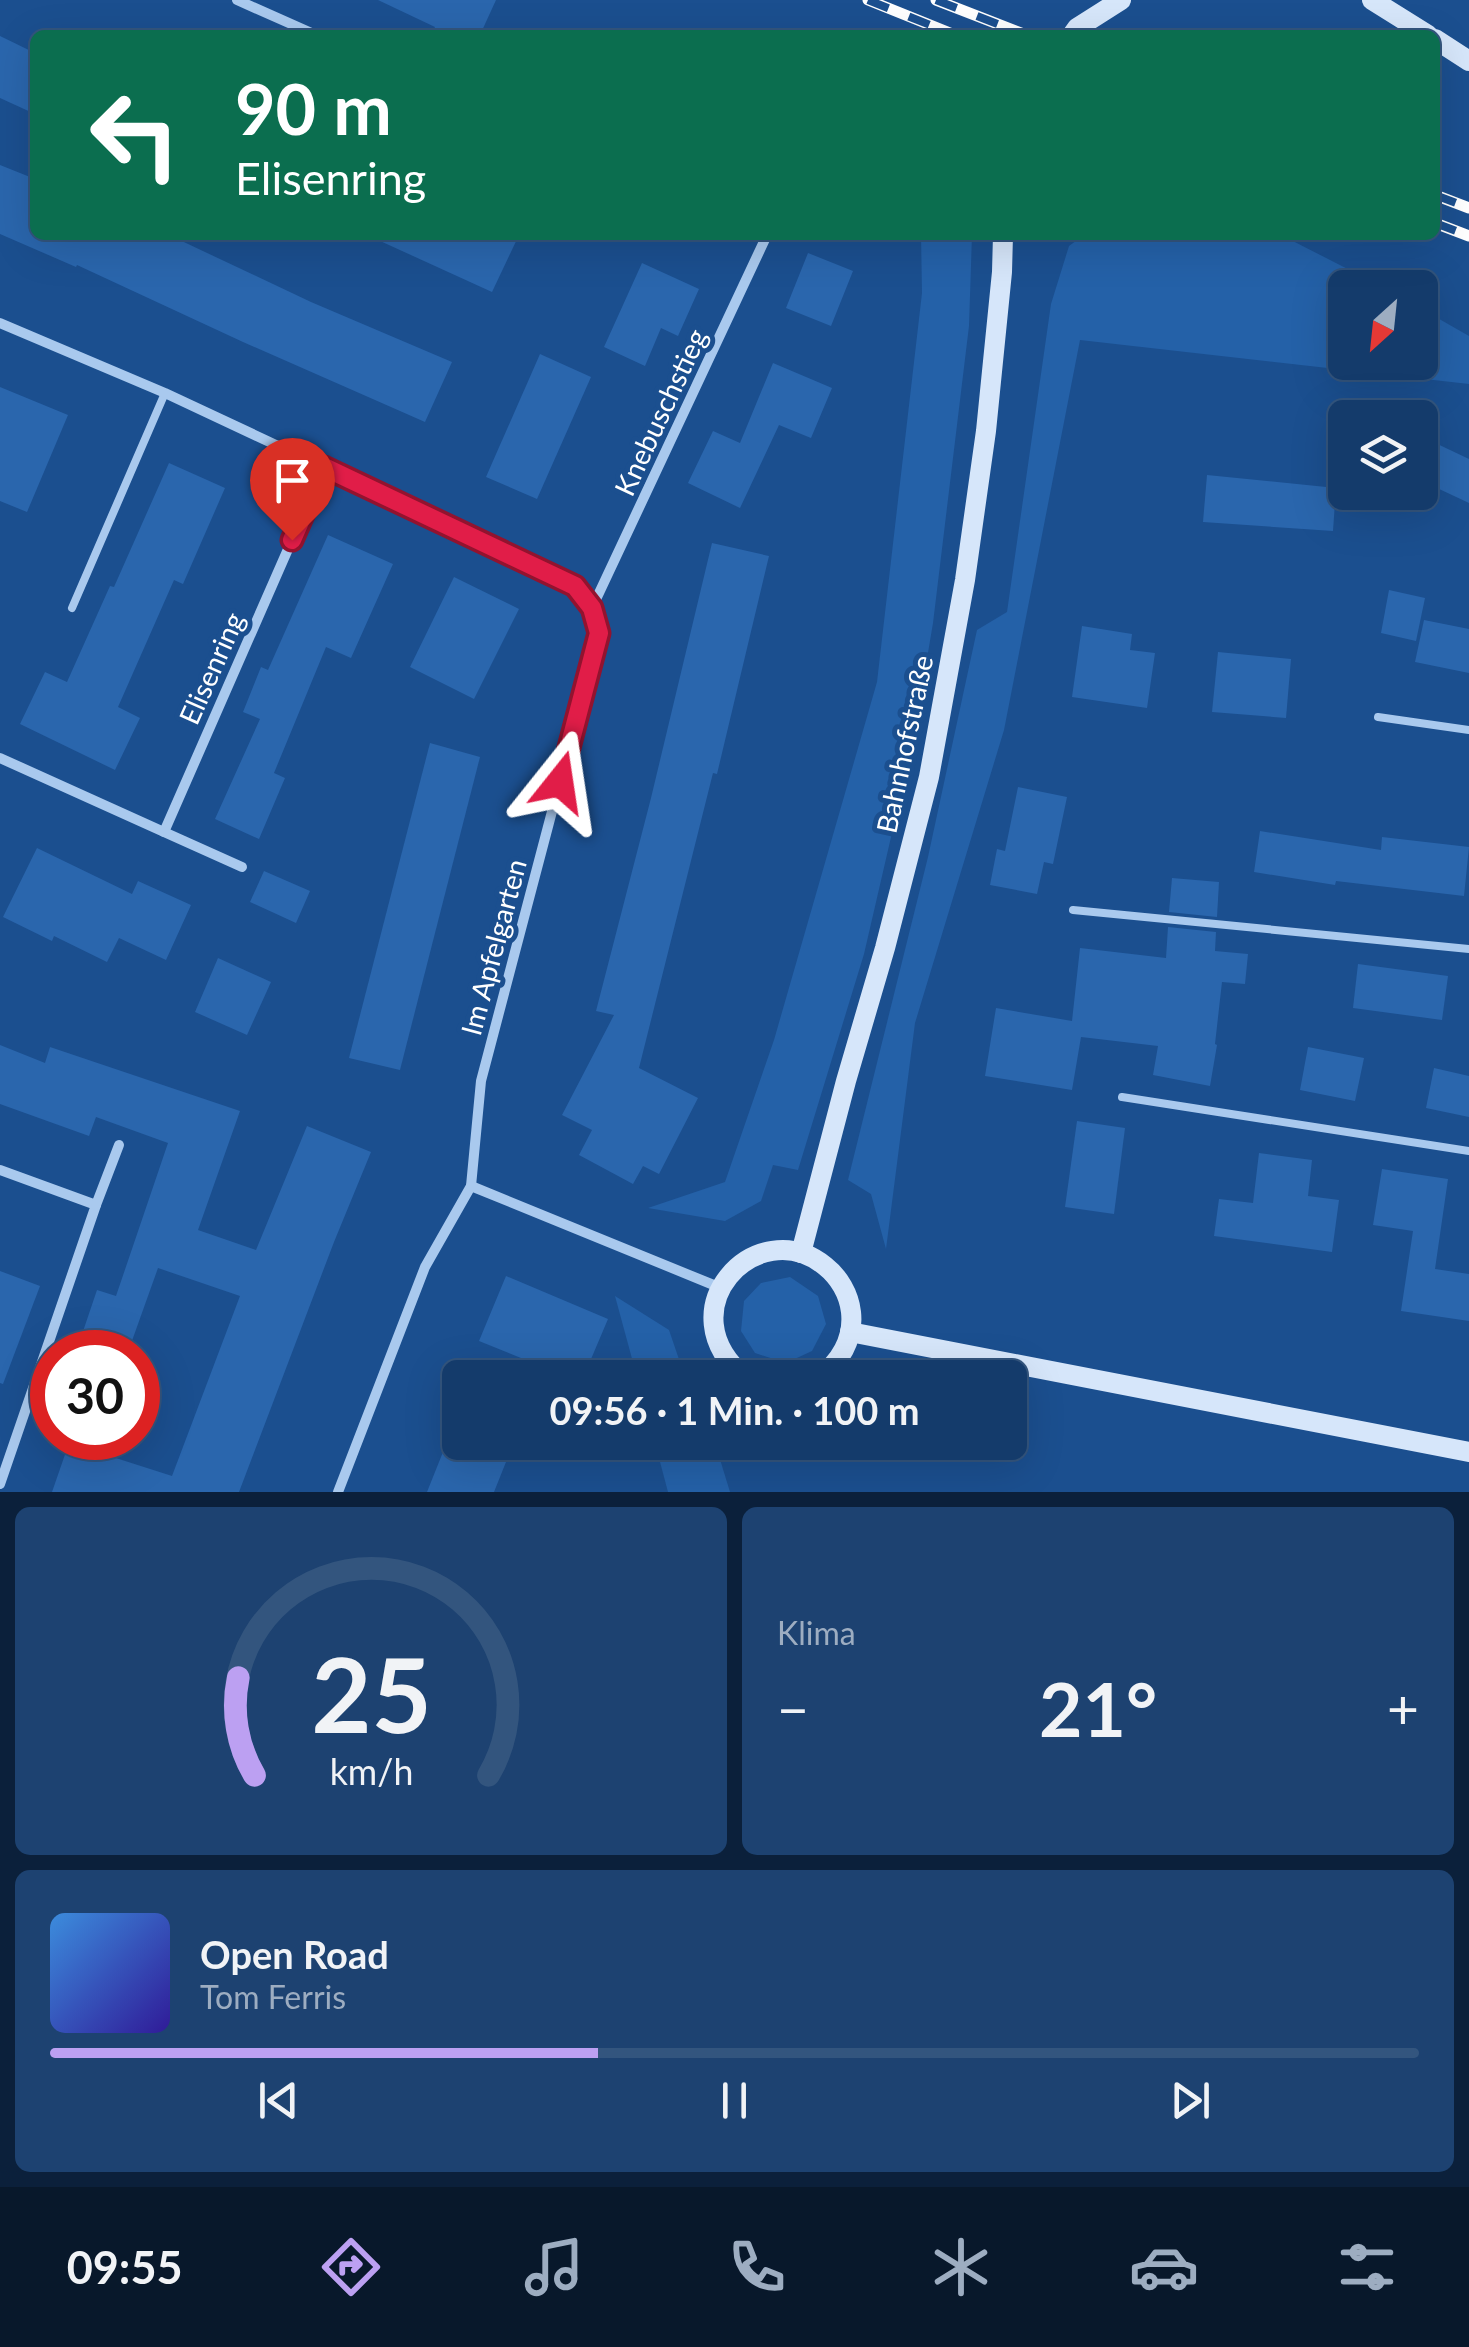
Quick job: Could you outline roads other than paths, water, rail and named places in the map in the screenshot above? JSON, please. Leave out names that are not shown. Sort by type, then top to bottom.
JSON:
[{"type":"street","points":[[237,0],[305,30]]},
{"type":"street","points":[[1076,30],[1122,0]]},
{"type":"street","points":[[1372,0],[1420,30]]},
{"type":"street","points":[[1440,43],[1469,61]]},
{"type":"street","name":"Knebuschstieg","points":[[592,608],[765,240]]},
{"type":"street","name":"Bahnhofstraße","points":[[801,1252],[929,777],[965,580],[986,431],[1003,240]]},
{"type":"street","points":[[0,323],[164,393],[575,586],[592,608]]},
{"type":"street","name":"Elisenring","points":[[164,832],[324,467]]},
{"type":"street","name":"Im Apfelgarten","points":[[338,1492],[425,1267],[471,1186],[481,1081],[599,633],[592,608]]},
{"type":"street","points":[[0,758],[242,867]]},
{"type":"street","points":[[0,1484],[119,1144]]},
{"type":"street","points":[[0,1170],[96,1205]]},
{"type":"street","points":[[471,1186],[720,1288]]},
{"type":"street","points":[[728,1360],[714,1329],[714,1308],[720,1288],[731,1272],[746,1261],[782,1250],[816,1259],[841,1282],[852,1314],[850,1332],[837,1360]]},
{"type":"street","points":[[850,1332],[1469,1452]]},
{"type":"lane","points":[[72,608],[164,393]]},
{"type":"lane","points":[[1378,716],[1469,730]]},
{"type":"lane","points":[[1073,910],[1469,950]]},
{"type":"lane","points":[[1122,1097],[1469,1151]]},
{"type":"railway","points":[[868,0],[943,30]]},
{"type":"railway","points":[[936,0],[1013,30]]},
{"type":"railway","points":[[1440,197],[1469,208]]},
{"type":"railway","points":[[1440,225],[1469,236]]}]
